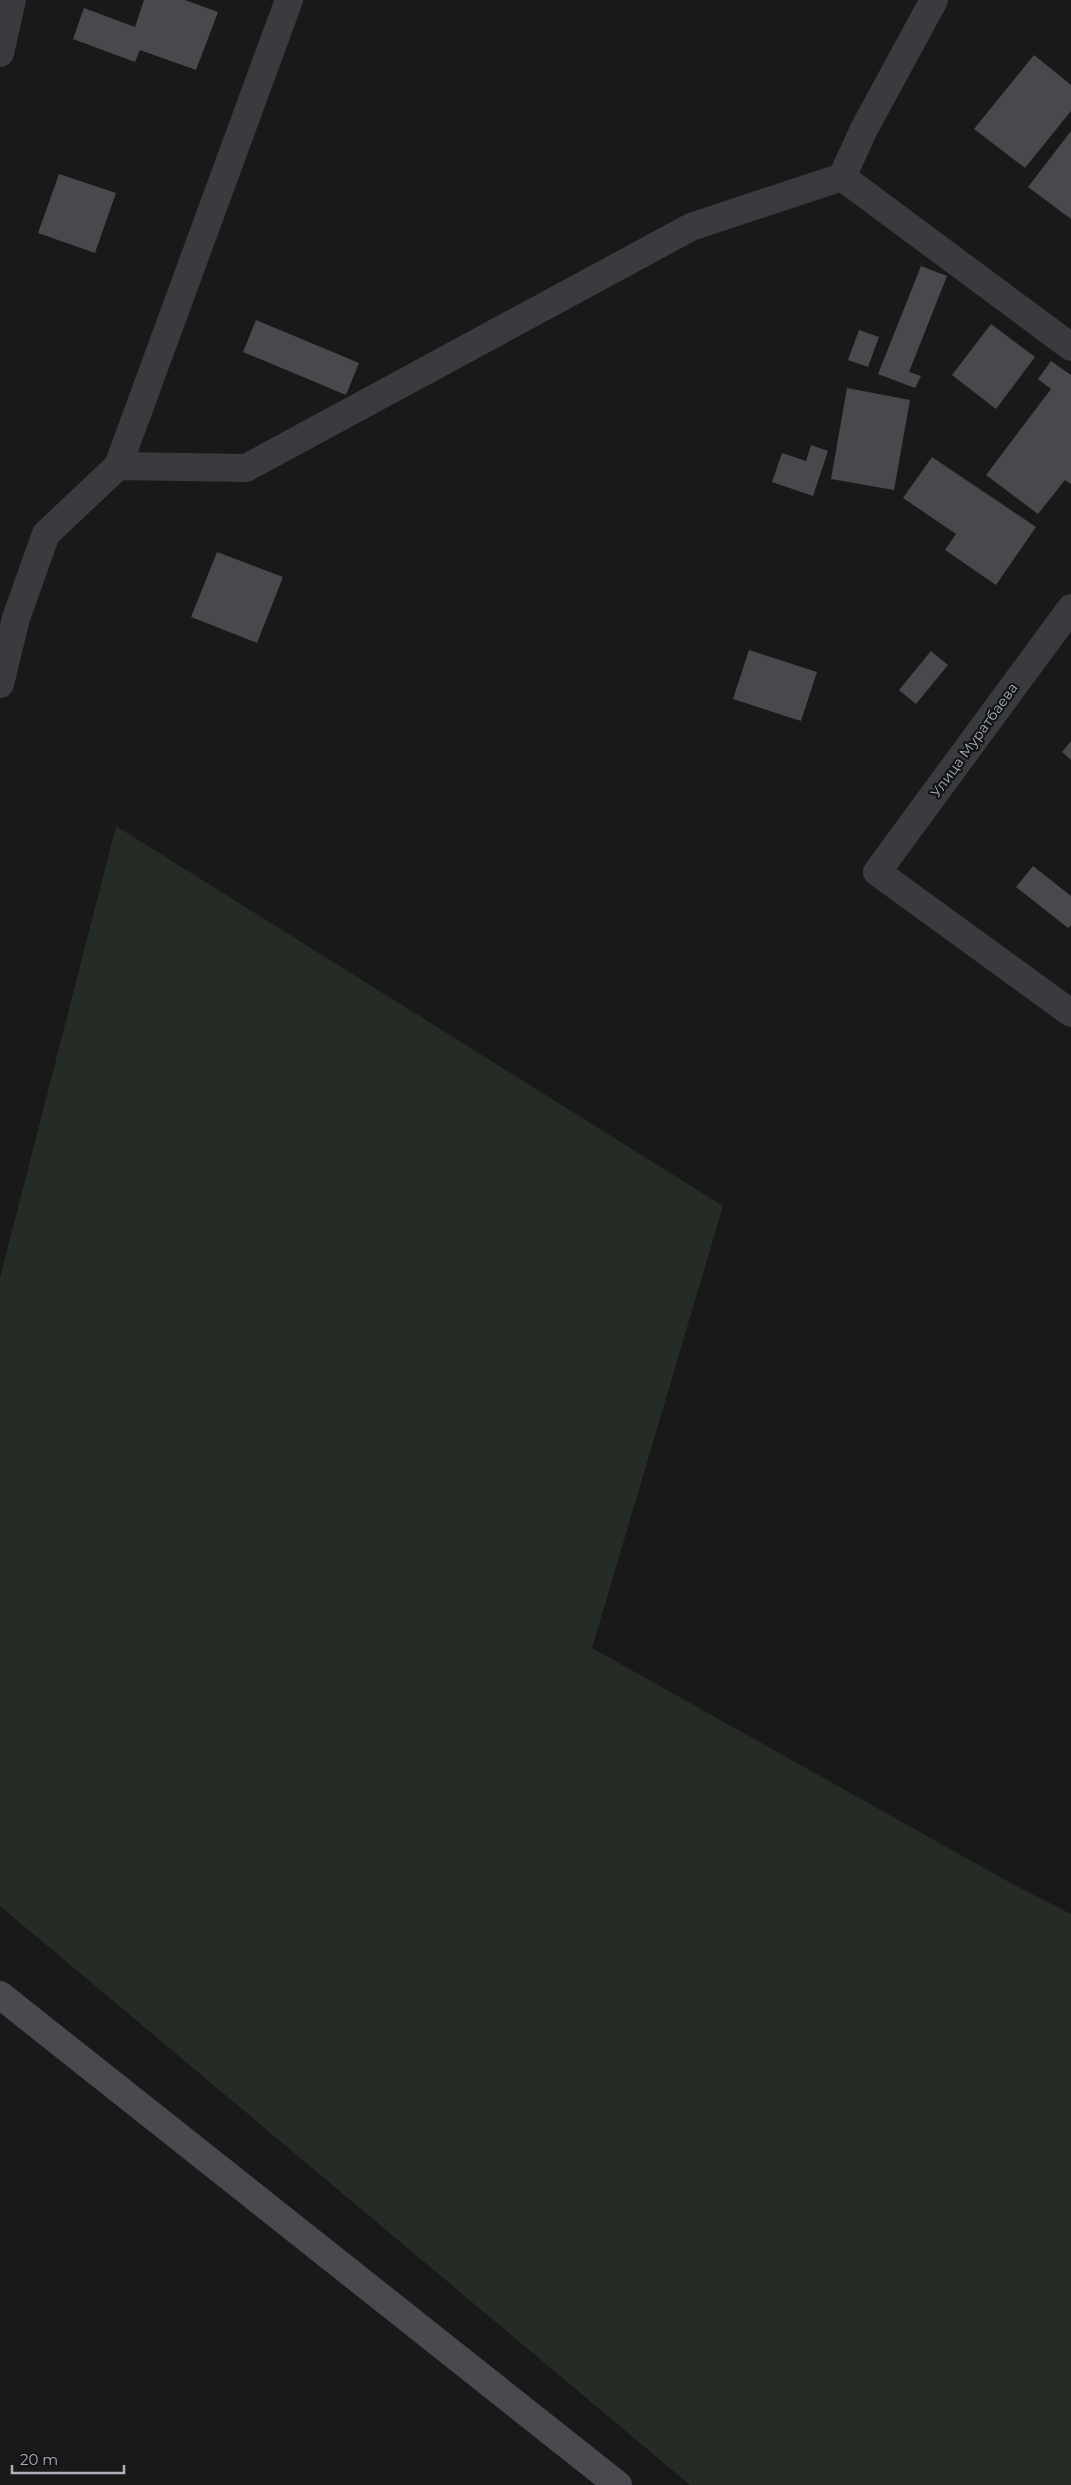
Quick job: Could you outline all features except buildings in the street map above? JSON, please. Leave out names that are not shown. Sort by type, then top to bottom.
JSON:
[{"type":"street","points":[[0,53],[12,0]]},
{"type":"street","points":[[0,684],[16,618],[46,534],[118,466],[289,0]]},
{"type":"street","points":[[118,466],[246,468],[691,227],[842,177],[864,128],[934,0]]},
{"type":"street","points":[[842,177],[1071,347]]},
{"type":"street","name":"Улица Муратбаева","points":[[1071,608],[877,872],[1071,1013]]},
{"type":"street","points":[[0,1995],[618,2485]]},
{"type":"shaded area","points":[[116,826],[723,1206],[592,1648],[1016,1886],[1071,1914],[1071,2485],[690,2485],[0,1906],[0,1278]]}]
